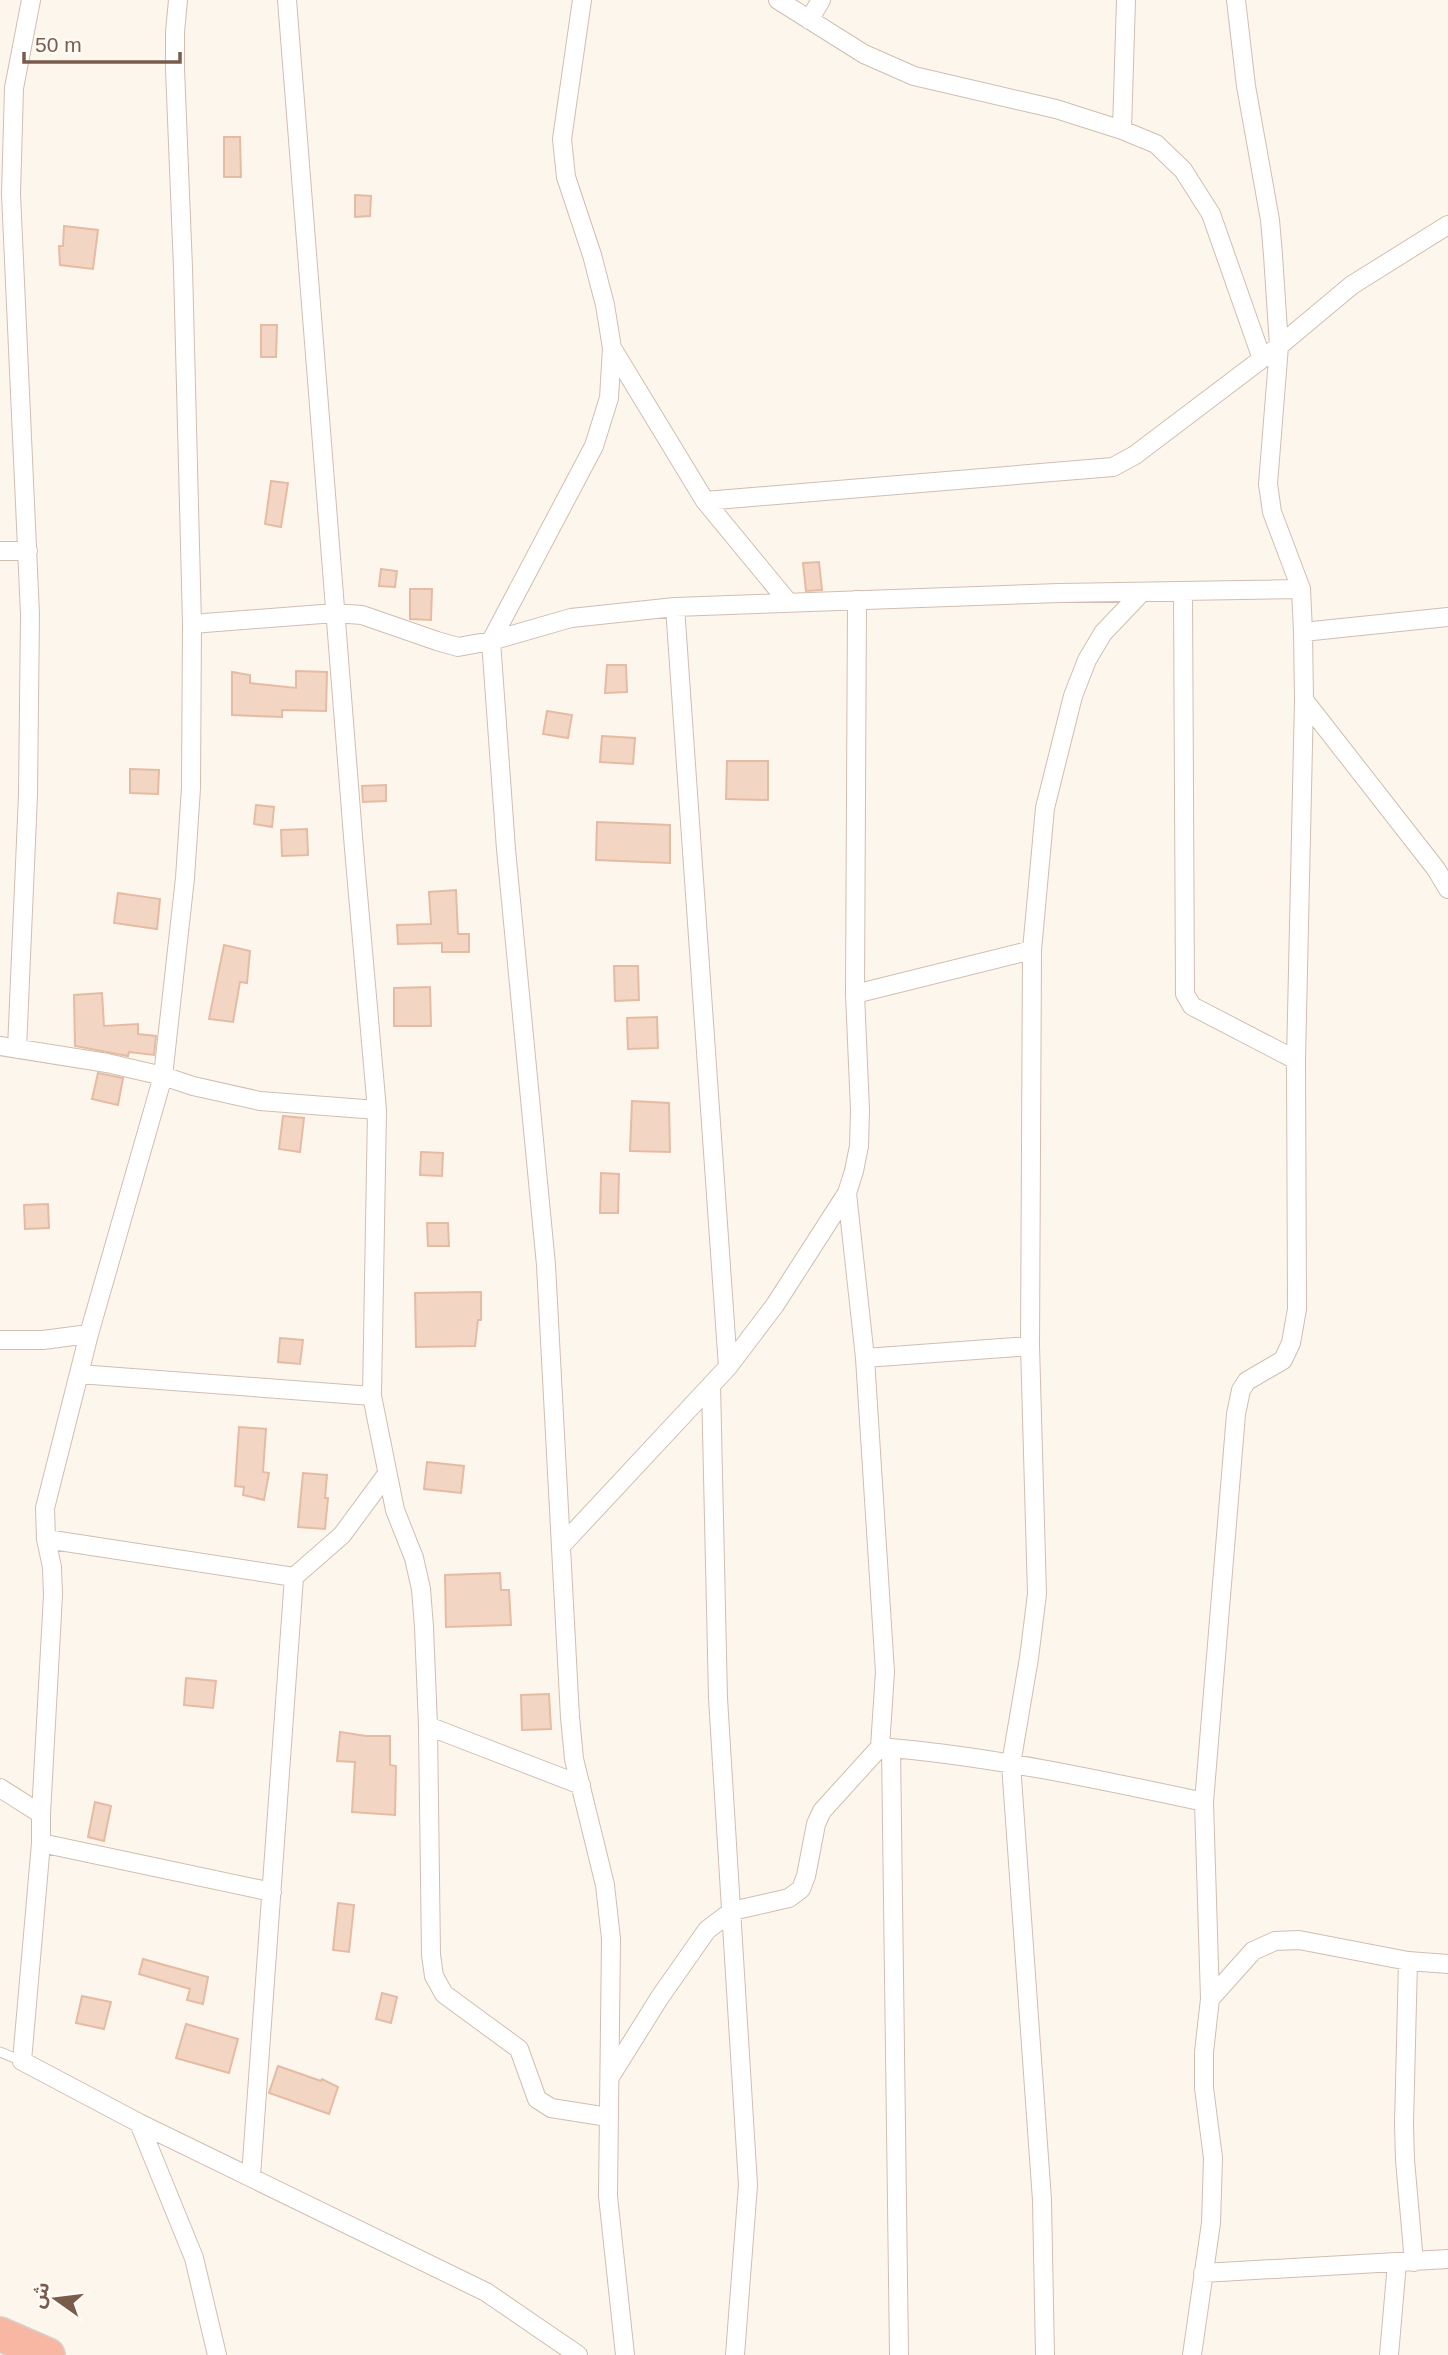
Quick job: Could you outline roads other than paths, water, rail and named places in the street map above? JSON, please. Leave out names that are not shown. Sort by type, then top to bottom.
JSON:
[{"type":"highway","points":[[0,2334],[48,2355]]},
{"type":"street","points":[[31,0],[14,88],[6,194],[28,551],[30,712],[24,903],[8,1047],[107,1063],[260,1101],[377,1110]]},
{"type":"street","points":[[178,0],[175,69],[192,624],[189,835],[163,1076],[89,1334],[45,1508],[53,1595],[41,1843],[22,2061],[139,2123],[486,2292],[578,2355]]},
{"type":"street","points":[[287,0],[377,1110],[372,1396],[395,1510],[414,1558],[421,1589],[428,1726],[431,1955],[434,1976],[444,1994],[519,2049],[537,2099],[551,2108],[608,2117]]},
{"type":"street","points":[[582,0],[562,139],[566,177],[592,255],[605,305],[612,348],[609,398],[594,446],[491,641],[506,849],[546,1265],[569,1717],[574,1759],[605,1885],[611,1940],[608,2196],[625,2355]]},
{"type":"street","points":[[778,0],[864,54],[914,75],[1056,109],[1156,144],[1183,170],[1211,214],[1262,359]]},
{"type":"street","points":[[809,20],[821,0]]},
{"type":"street","points":[[1122,130],[1126,0]]},
{"type":"street","points":[[1192,2355],[1211,2223],[1213,2158],[1203,2088],[1210,1999],[1204,1802],[1236,1414],[1241,1390],[1247,1381],[1283,1360],[1291,1343],[1297,1309],[1296,1060],[1304,700],[1301,589],[1272,512],[1268,484],[1279,346],[1270,220],[1246,86],[1236,0]]},
{"type":"street","points":[[705,501],[1113,467],[1135,455],[1262,359],[1352,285],[1448,225]]},
{"type":"street","points":[[612,348],[705,501],[789,603]]},
{"type":"street","points":[[0,551],[28,551]]},
{"type":"street","points":[[192,624],[335,613],[362,615],[458,647],[491,641],[572,618],[675,607],[1301,589]]},
{"type":"street","points":[[1183,591],[1185,994],[1192,1006],[1296,1060]]},
{"type":"street","points":[[1045,2355],[1042,2200],[1011,1764],[1037,1594],[1030,1346],[1032,950],[1045,808],[1073,696],[1087,660],[1103,633],[1142,592]]},
{"type":"street","points":[[561,1546],[728,1367],[775,1305],[847,1193],[859,1146],[855,994],[858,600]]},
{"type":"street","points":[[675,607],[728,1367]]},
{"type":"street","points":[[1303,632],[1448,617]]},
{"type":"street","points":[[1304,700],[1436,869],[1448,889]]},
{"type":"street","points":[[855,994],[1032,950]]},
{"type":"street","points":[[847,1193],[865,1358],[884,1672],[899,2355]]},
{"type":"street","points":[[0,1340],[43,1340],[89,1334]]},
{"type":"street","points":[[865,1358],[1030,1346]]},
{"type":"street","points":[[79,1374],[372,1396]]},
{"type":"street","points":[[711,1385],[718,1699],[748,2185],[735,2355]]},
{"type":"street","points":[[251,2176],[294,1577],[342,1535],[387,1474]]},
{"type":"street","points":[[46,1539],[294,1577]]},
{"type":"street","points":[[428,1726],[580,1785]]},
{"type":"street","points":[[886,1747],[1081,1776],[1204,1802]]},
{"type":"street","points":[[609,2078],[660,1997],[707,1930],[732,1911],[789,1898],[801,1889],[816,1824],[822,1811],[886,1747]]},
{"type":"street","points":[[0,1788],[41,1814]]},
{"type":"street","points":[[41,1843],[272,1892]]},
{"type":"street","points":[[1210,1999],[1253,1951],[1275,1941],[1299,1940],[1408,1961],[1448,1964]]},
{"type":"street","points":[[1389,2355],[1406,2262],[1404,2136],[1408,1961]]},
{"type":"street","points":[[139,2123],[194,2258],[217,2355]]},
{"type":"street","points":[[1203,2273],[1448,2259]]},
{"type":"lane","points":[[0,2052],[22,2061]]}]
